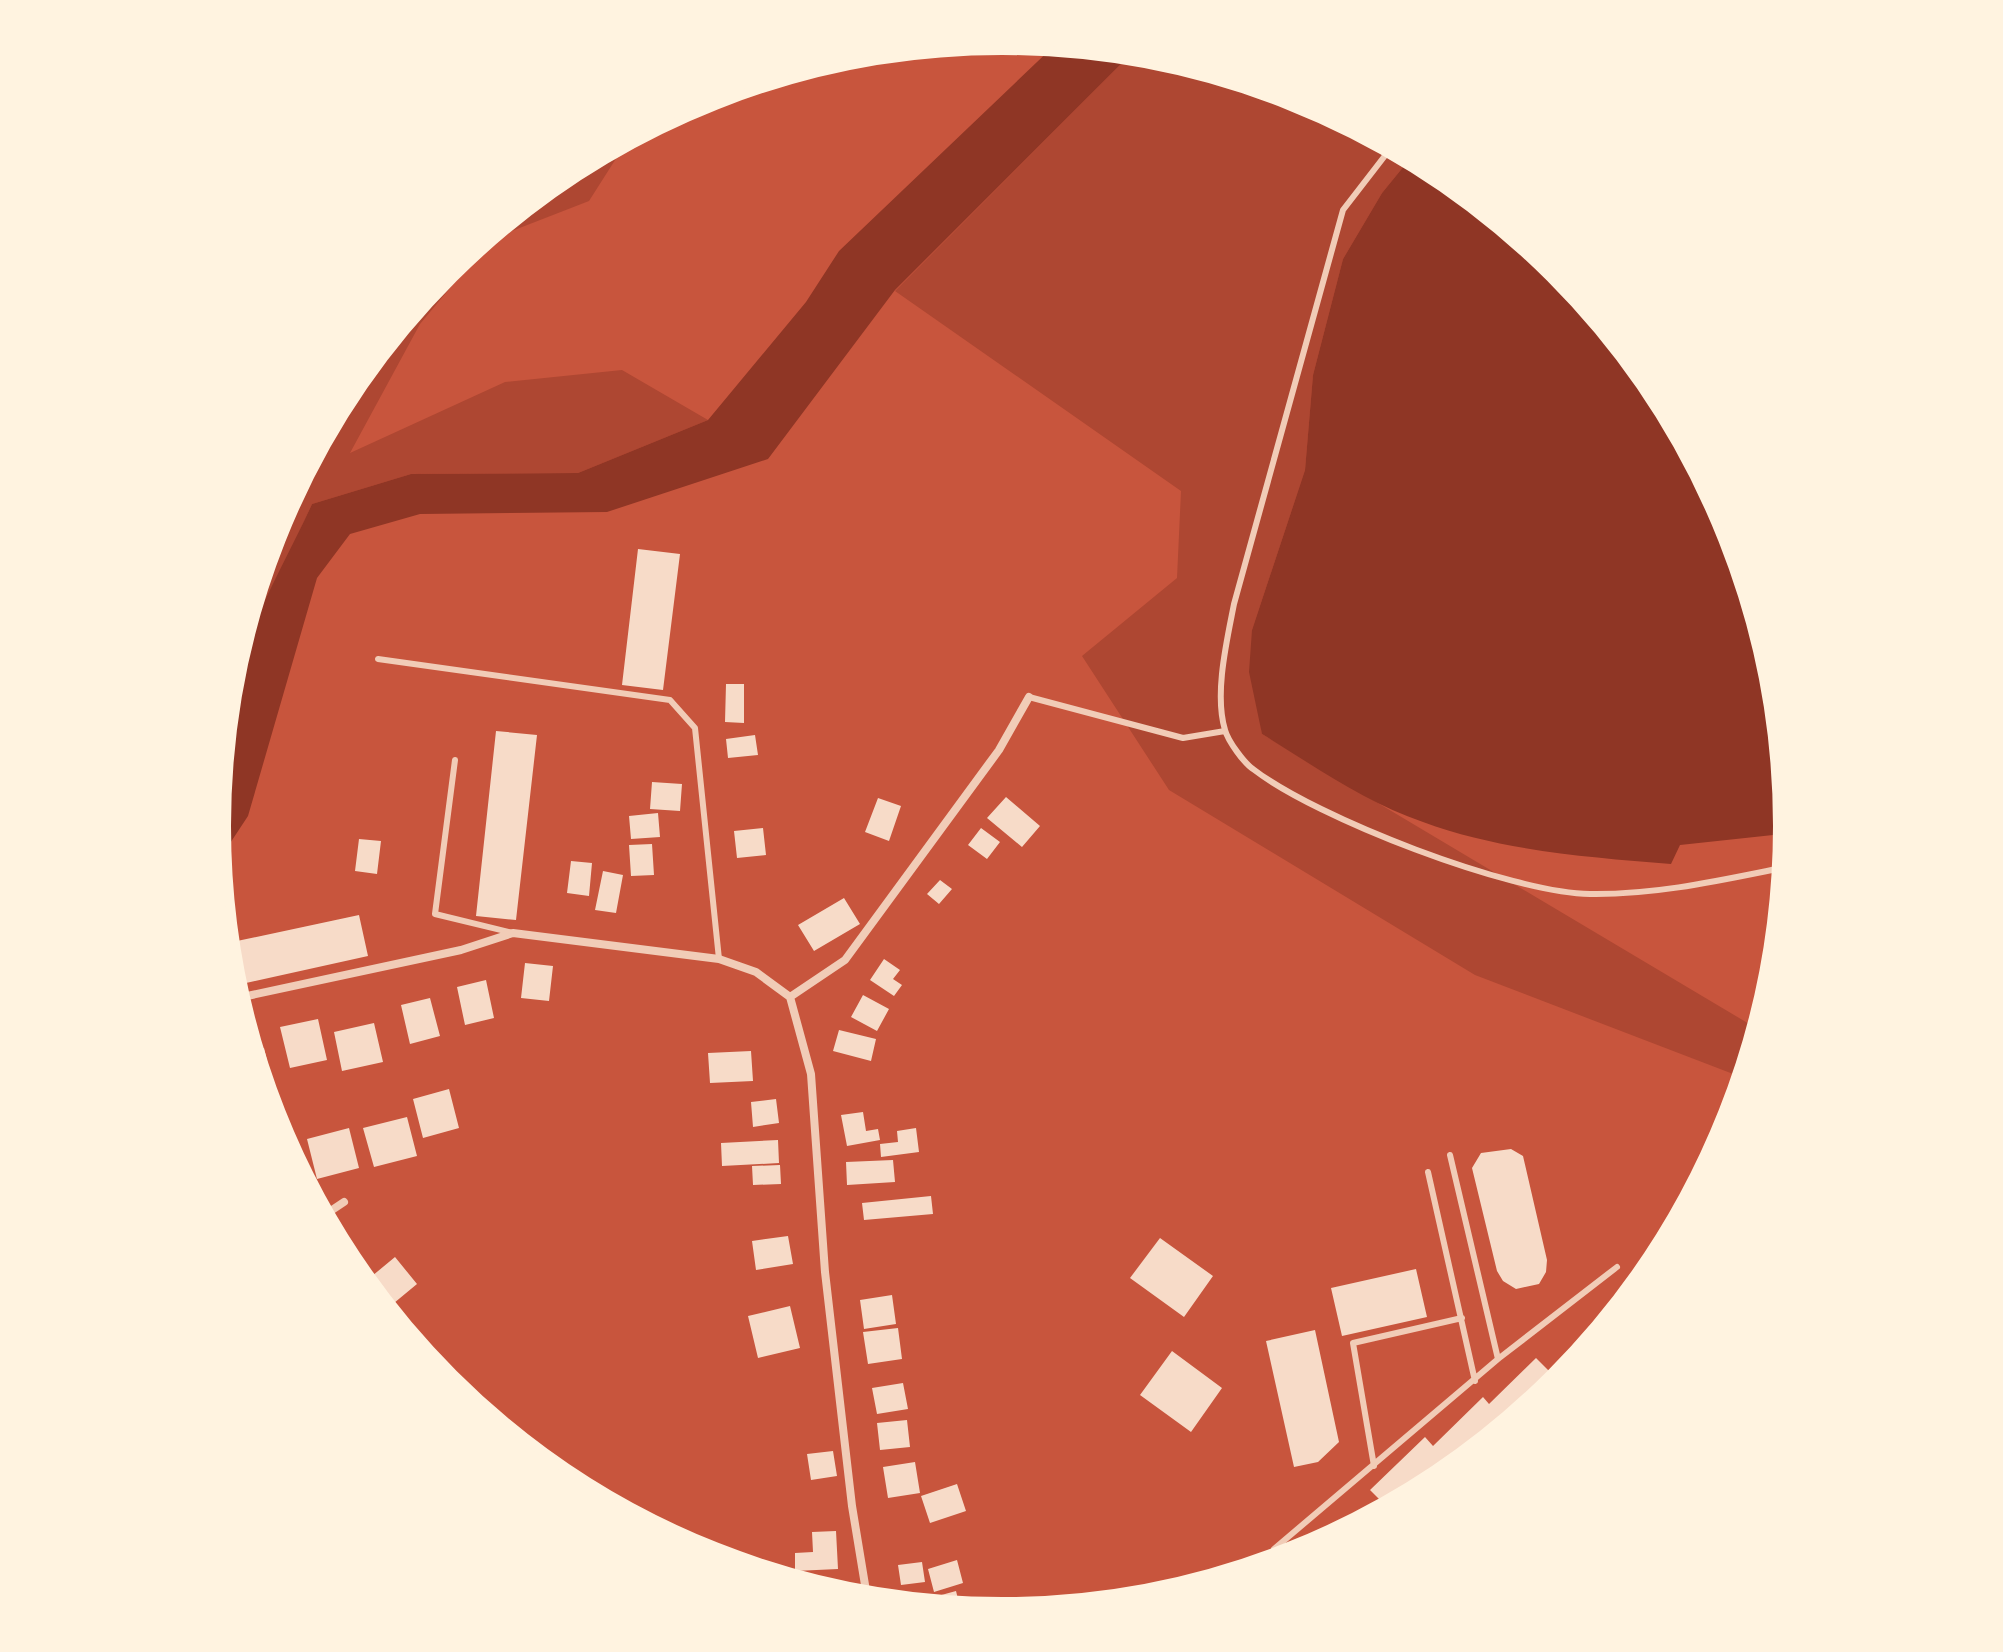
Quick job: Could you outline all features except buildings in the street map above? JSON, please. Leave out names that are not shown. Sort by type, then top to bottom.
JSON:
[{"type":"street","points":[[790,997],[845,960],[999,750],[1029,697]]},
{"type":"street","points":[[245,996],[461,950],[513,933],[719,959],[756,972],[790,997],[811,1074],[825,1272],[852,1506],[866,1590]]},
{"type":"street","points":[[328,1213],[344,1202]]},
{"type":"lane","points":[[1387,153],[1343,210],[1234,604],[1221,667],[1225,731],[1250,768],[1296,797],[1461,865],[1537,889],[1589,894],[1673,890],[1776,869]]},
{"type":"lane","points":[[378,659],[670,700],[695,728],[719,959]]},
{"type":"lane","points":[[1029,697],[1183,738],[1225,731]]},
{"type":"lane","points":[[455,760],[435,914],[513,933]]},
{"type":"lane","points":[[1450,1155],[1498,1359]]},
{"type":"lane","points":[[1428,1172],[1475,1381]]},
{"type":"lane","points":[[1274,1549],[1498,1359],[1617,1267]]},
{"type":"lane","points":[[1374,1466],[1353,1343],[1462,1318]]},
{"type":"shaded area","points":[[1048,52],[1125,60],[895,290],[768,459],[607,512],[420,514],[350,534],[317,578],[248,816],[226,849],[227,775],[232,725],[250,632],[312,504],[411,474],[578,473],[708,420],[806,302],[839,251]]},
{"type":"shaded area","points":[[1125,60],[1202,76],[1251,91],[1345,130],[1406,164],[1382,193],[1343,259],[1313,375],[1305,470],[1252,630],[1262,734],[1751,1025],[1736,1075],[1475,975],[1169,790],[1082,656],[1177,578],[1181,491],[895,291]]},
{"type":"shaded area","points":[[615,154],[617,157],[589,201],[498,236],[529,210]]},
{"type":"shaded area","points":[[1406,164],[1474,210],[1550,277],[1585,314],[1647,395],[1674,438],[1718,529],[1751,625],[1771,725],[1778,834],[1680,845],[1671,864],[1577,855],[1483,840],[1423,822],[1381,804],[1262,734],[1249,672],[1252,630],[1305,470],[1313,375],[1343,259],[1382,193]]},
{"type":"shaded area","points":[[480,252],[420,324],[350,453],[505,382],[622,370],[708,420],[578,473],[411,474],[312,504],[248,644],[285,529],[329,438],[356,395],[418,314]]}]
